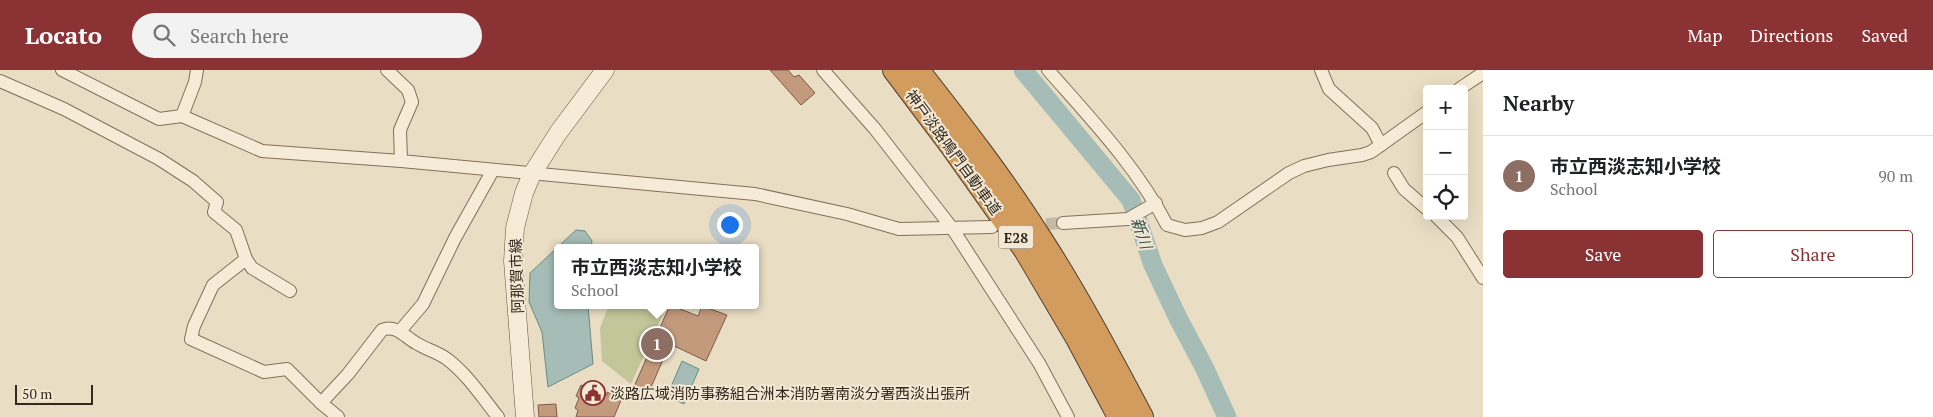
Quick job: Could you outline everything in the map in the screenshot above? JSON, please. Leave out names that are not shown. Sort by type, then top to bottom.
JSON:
[{"type":"highway","name":"神戸淡路鳴門自動車道","points":[[894,70],[952,147],[1025,250],[1078,340],[1120,417]]},
{"type":"highway","name":"神戸淡路鳴門自動車道","points":[[918,70],[968,134],[1041,238],[1095,330],[1142,417]]},
{"type":"main road","name":"阿那賀市線","points":[[524,417],[513,261],[515,228],[524,193],[532,174],[558,133],[604,70]]},
{"type":"street","points":[[62,70],[159,119],[182,116],[262,151],[400,161],[754,194],[847,214],[899,229],[992,226]]},
{"type":"street","points":[[182,116],[195,82],[197,70]]},
{"type":"street","points":[[387,70],[408,90],[412,102],[400,130],[400,161]]},
{"type":"street","points":[[823,70],[875,129],[952,228],[1039,363],[1068,417]]},
{"type":"street","points":[[1048,70],[1114,146],[1156,203],[1167,225],[1185,230],[1202,228],[1218,222],[1289,173],[1304,166],[1362,155],[1381,145],[1423,115]]},
{"type":"street","points":[[1321,70],[1329,89],[1372,128],[1381,145]]},
{"type":"street","points":[[1465,85],[1483,73]]},
{"type":"street","points":[[0,82],[64,109],[178,170],[217,202],[214,212],[236,230],[246,259],[252,268],[290,291]]},
{"type":"street","points":[[400,331],[423,304],[455,238],[493,170]]},
{"type":"street","points":[[1394,173],[1404,189],[1423,206]]},
{"type":"street","points":[[1063,223],[1128,219],[1156,203]]},
{"type":"street","points":[[1440,220],[1457,237],[1483,278]]},
{"type":"street","points":[[246,259],[213,285],[190,339],[264,372],[287,369],[338,417]]},
{"type":"street","points":[[321,403],[348,374],[382,330],[386,329],[400,331],[416,343],[446,358],[480,391],[498,417]]},
{"type":"green space","points":[[607,309],[665,309],[631,384],[602,361],[600,328]]},
{"type":"water","points":[[576,230],[585,231],[592,241],[592,244],[561,244]]},
{"type":"water","points":[[554,251],[554,309],[588,309],[593,364],[548,387],[542,332],[529,302],[530,273]]},
{"type":"water","points":[[682,361],[699,369],[684,404],[667,396]]},
{"type":"building","points":[[770,70],[788,70],[794,77],[799,75],[815,93],[801,105]]},
{"type":"building","points":[[668,309],[680,309],[698,316],[701,309],[710,309],[727,315],[706,361],[670,344],[648,394],[643,391],[641,395],[632,391]]},
{"type":"building","points":[[581,385],[607,395],[607,392],[622,398],[614,417],[576,417],[578,410],[575,408],[579,398],[576,396]]},
{"type":"building","points":[[556,404],[557,417],[539,417],[538,405]]},
{"type":"waterway","name":"新川","points":[[1023,70],[1131,200],[1153,265],[1227,417]]},
{"type":"tunnel","points":[[1028,225],[1063,223]]},
{"type":"place","name":"市立西淡志知小学校","points":[[657,344]]},
{"type":"place","name":"淡路広域消防事務組合洲本消防署南淡分署西淡出張所","points":[[593,393]]}]
